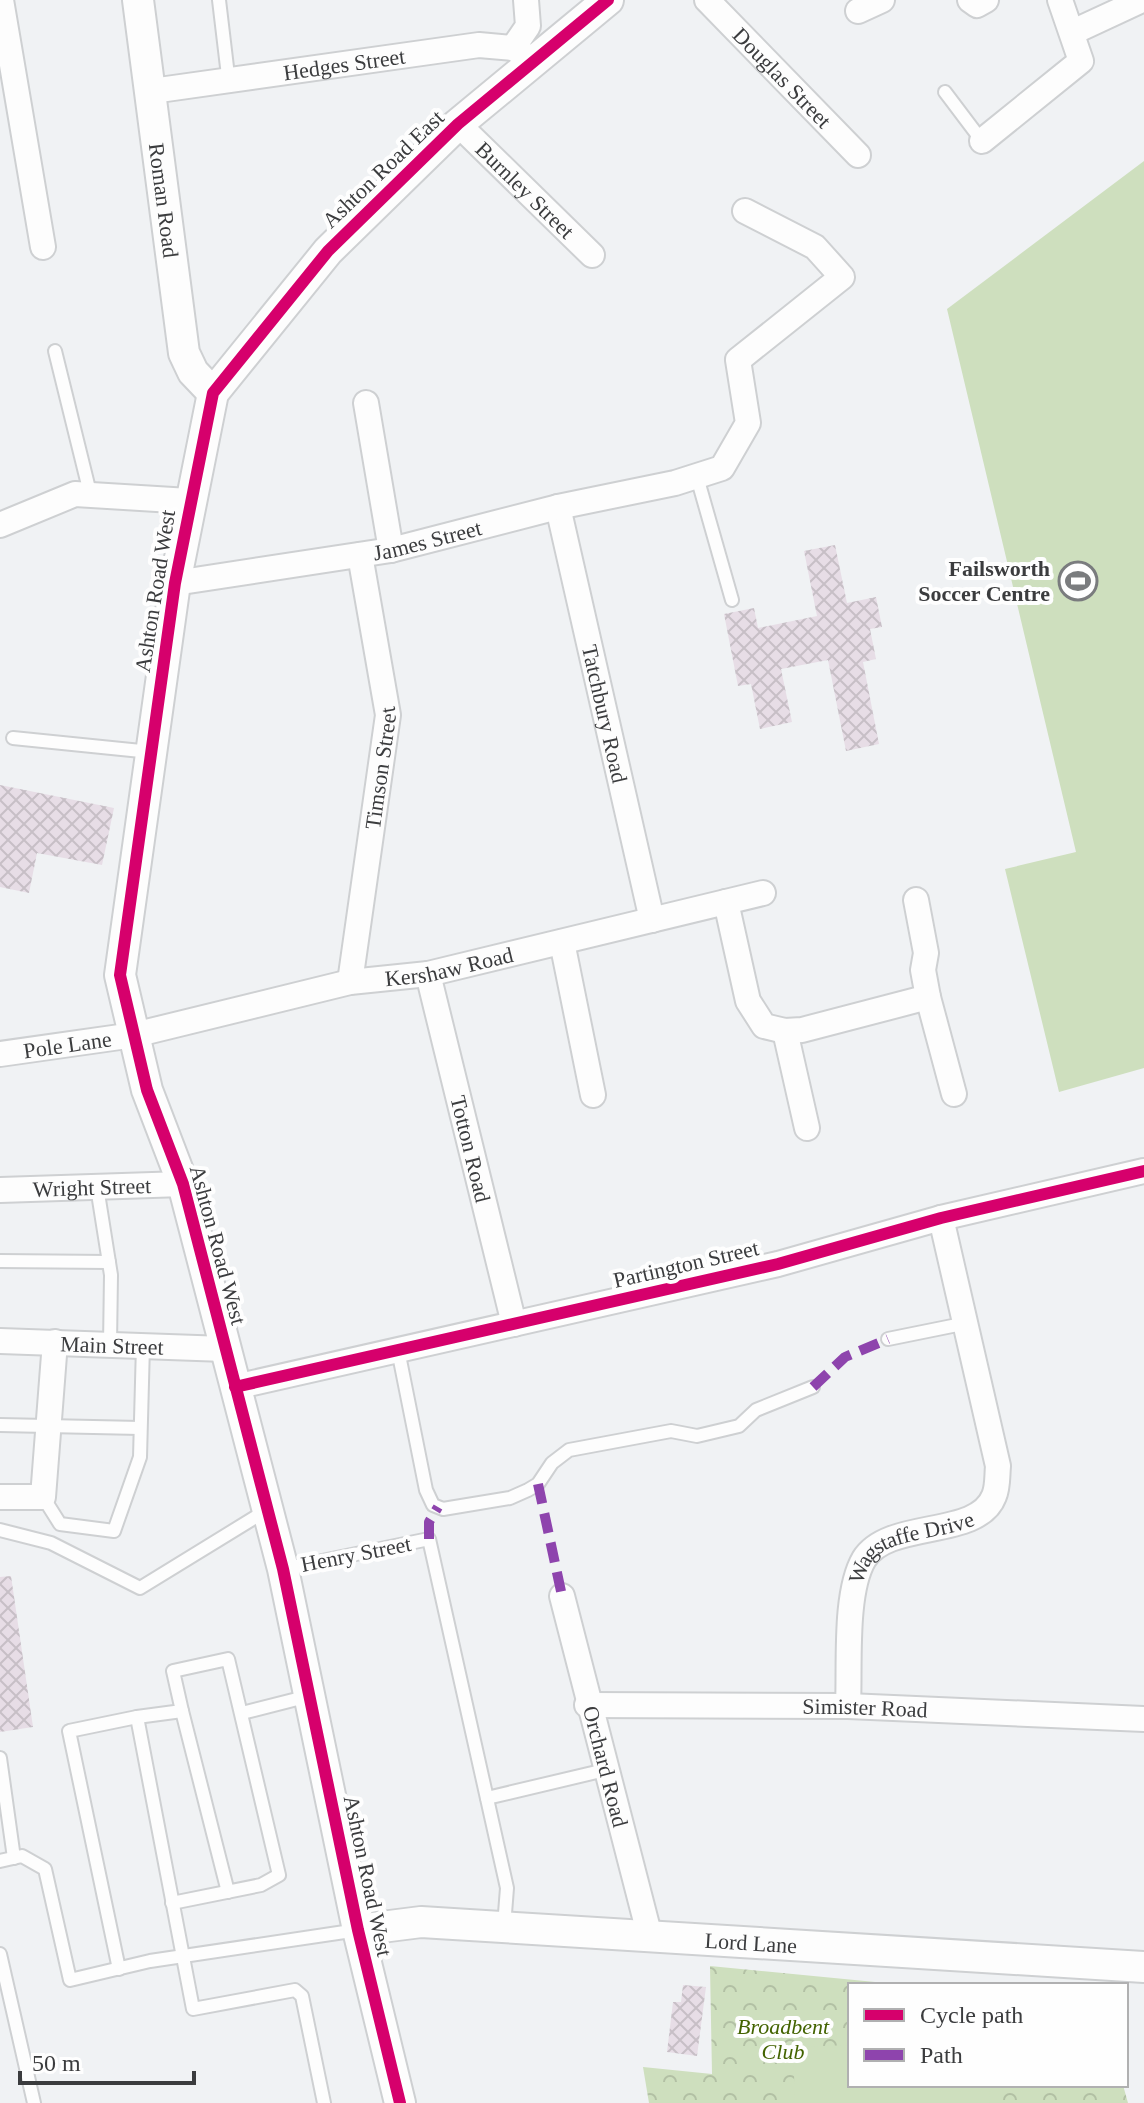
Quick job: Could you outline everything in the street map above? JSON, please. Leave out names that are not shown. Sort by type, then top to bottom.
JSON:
[{"type":"street","points":[[1,0],[43,247]]},
{"type":"street","name":"Roman Road","points":[[138,0],[184,353],[193,372],[213,393]]},
{"type":"street","points":[[523,54],[528,26],[526,0]]},
{"type":"street","name":"Ashton Road East","points":[[213,393],[328,251],[458,124],[523,54],[608,0]]},
{"type":"street","name":"Douglas Street","points":[[707,0],[858,155]]},
{"type":"street","points":[[858,11],[882,0]]},
{"type":"street","points":[[970,0],[977,5],[986,0]]},
{"type":"street","points":[[982,141],[1081,61],[1060,0]]},
{"type":"street","points":[[1073,32],[1142,0]]},
{"type":"street","name":"Hedges Street","points":[[152,91],[229,83],[479,45],[523,54]]},
{"type":"street","name":"Burnley Street","points":[[458,124],[592,255]]},
{"type":"street","points":[[686,480],[722,468],[748,423],[738,360],[842,277],[815,247],[745,211]]},
{"type":"street","name":"Ashton Road West","points":[[213,393],[175,583],[120,975],[147,1090],[183,1184],[283,1569],[358,1930],[400,2103]]},
{"type":"street","points":[[366,403],[391,550]]},
{"type":"street","name":"James Street","points":[[175,583],[391,550],[558,507],[686,480]]},
{"type":"street","points":[[0,525],[75,494],[189,501]]},
{"type":"street","name":"Tatchbury Road","points":[[558,507],[652,920]]},
{"type":"street","name":"Timson Street","points":[[350,982],[388,715],[360,555]]},
{"type":"street","name":"Kershaw Road","points":[[134,1035],[350,982],[428,974],[763,893]]},
{"type":"street","points":[[916,900],[926,953],[923,970],[928,997],[954,1094]]},
{"type":"street","points":[[726,902],[748,1001],[764,1026],[785,1031],[928,997]]},
{"type":"street","points":[[562,942],[593,1095]]},
{"type":"street","name":"Totton Road","points":[[428,974],[514,1324]]},
{"type":"street","points":[[785,1031],[807,1128]]},
{"type":"street","name":"Pole Lane","points":[[0,1054],[134,1035]]},
{"type":"street","name":"Partington Street","points":[[235,1387],[778,1264],[941,1218],[1144,1171]]},
{"type":"street","name":"Wright Street","points":[[0,1190],[183,1184]]},
{"type":"street","name":"Wagstaffe Drive","points":[[848,1706],[854,1588],[866,1556],[878,1545],[899,1537],[970,1519],[994,1499],[998,1466],[941,1218]]},
{"type":"street","name":"Main Street","points":[[0,1341],[225,1349]]},
{"type":"street","points":[[0,1497],[43,1497],[55,1342]]},
{"type":"street","name":"Orchard Road","points":[[562,1596],[587,1705],[650,1937]]},
{"type":"street","name":"Simister Road","points":[[587,1705],[848,1706],[1144,1719]]},
{"type":"street","name":"Lord Lane","points":[[358,1930],[421,1922],[1144,1967]]},
{"type":"lane","points":[[219,0],[229,83]]},
{"type":"lane","points":[[945,92],[982,141]]},
{"type":"lane","points":[[55,351],[90,493]]},
{"type":"lane","points":[[686,480],[732,600]]},
{"type":"lane","points":[[13,738],[151,752]]},
{"type":"lane","points":[[97,1187],[109,1262],[110,1344]]},
{"type":"lane","points":[[0,1261],[109,1262]]},
{"type":"lane","points":[[888,1339],[967,1323]]},
{"type":"lane","points":[[43,1497],[60,1524],[114,1531],[140,1457],[143,1345]]},
{"type":"lane","points":[[398,1350],[426,1490],[433,1505],[443,1509],[510,1498],[528,1490],[538,1484],[552,1463],[569,1450],[671,1431],[697,1436],[739,1426],[756,1410],[813,1387]]},
{"type":"lane","points":[[0,1425],[140,1428]]},
{"type":"lane","points":[[0,1530],[51,1543],[140,1588],[267,1510]]},
{"type":"lane","name":"Henry Street","points":[[283,1569],[429,1539],[487,1798]]},
{"type":"lane","points":[[172,1903],[228,1892],[261,1885],[279,1875],[228,1659],[173,1671],[228,1892]]},
{"type":"lane","points":[[242,1713],[309,1696]]},
{"type":"lane","points":[[119,1969],[69,1731],[182,1711]]},
{"type":"lane","points":[[137,1717],[193,2009],[295,1990],[302,1996],[324,2103]]},
{"type":"lane","points":[[0,1758],[14,1858]]},
{"type":"lane","points":[[504,1928],[507,1888],[487,1798],[605,1770]]},
{"type":"lane","points":[[0,1861],[22,1856],[45,1869],[70,1980],[182,1956],[358,1930]]},
{"type":"lane","points":[[0,1954],[34,2103]]},
{"type":"green space","name":"Failsworth Soccer Centre","points":[[1144,161],[1144,1068],[1059,1092],[1005,869],[1076,852],[947,309]]},
{"type":"green space","name":"Broadbent Club","points":[[710,1966],[885,1983],[848,1983],[848,2087],[1124,2087],[1128,2103],[649,2103],[643,2067],[712,2074]]},
{"type":"green space","points":[[848,2045],[848,2087],[989,2087],[990,2103],[795,2103],[793,2047]]},
{"type":"building","points":[[835,545],[847,603],[876,597],[882,627],[870,629],[876,659],[863,662],[879,744],[846,751],[828,660],[781,669],[792,722],[760,729],[751,684],[738,686],[724,614],[754,608],[758,628],[817,616],[804,551]]},
{"type":"building","points":[[0,785],[114,808],[102,865],[37,853],[29,893],[0,887]]},
{"type":"building","points":[[11,1576],[33,1727],[0,1732],[0,1577]]},
{"type":"building","points":[[683,1985],[706,1987],[697,2056],[667,2052],[673,2002],[681,2002]]},
{"type":"marked path","points":[[813,1387],[845,1357],[888,1339]]},
{"type":"marked path","points":[[538,1484],[562,1596]]},
{"type":"marked path","points":[[429,1539],[429,1522],[438,1507]]},
{"type":"cycle path","points":[[400,2103],[358,1930],[283,1569],[183,1184],[147,1090],[120,975],[175,583],[213,393],[328,251],[458,124],[608,0]]},
{"type":"cycle path","points":[[235,1387],[778,1264],[941,1218],[1144,1171]]},
{"type":"place","name":"Failsworth Soccer Centre","points":[[1078,581]]}]
